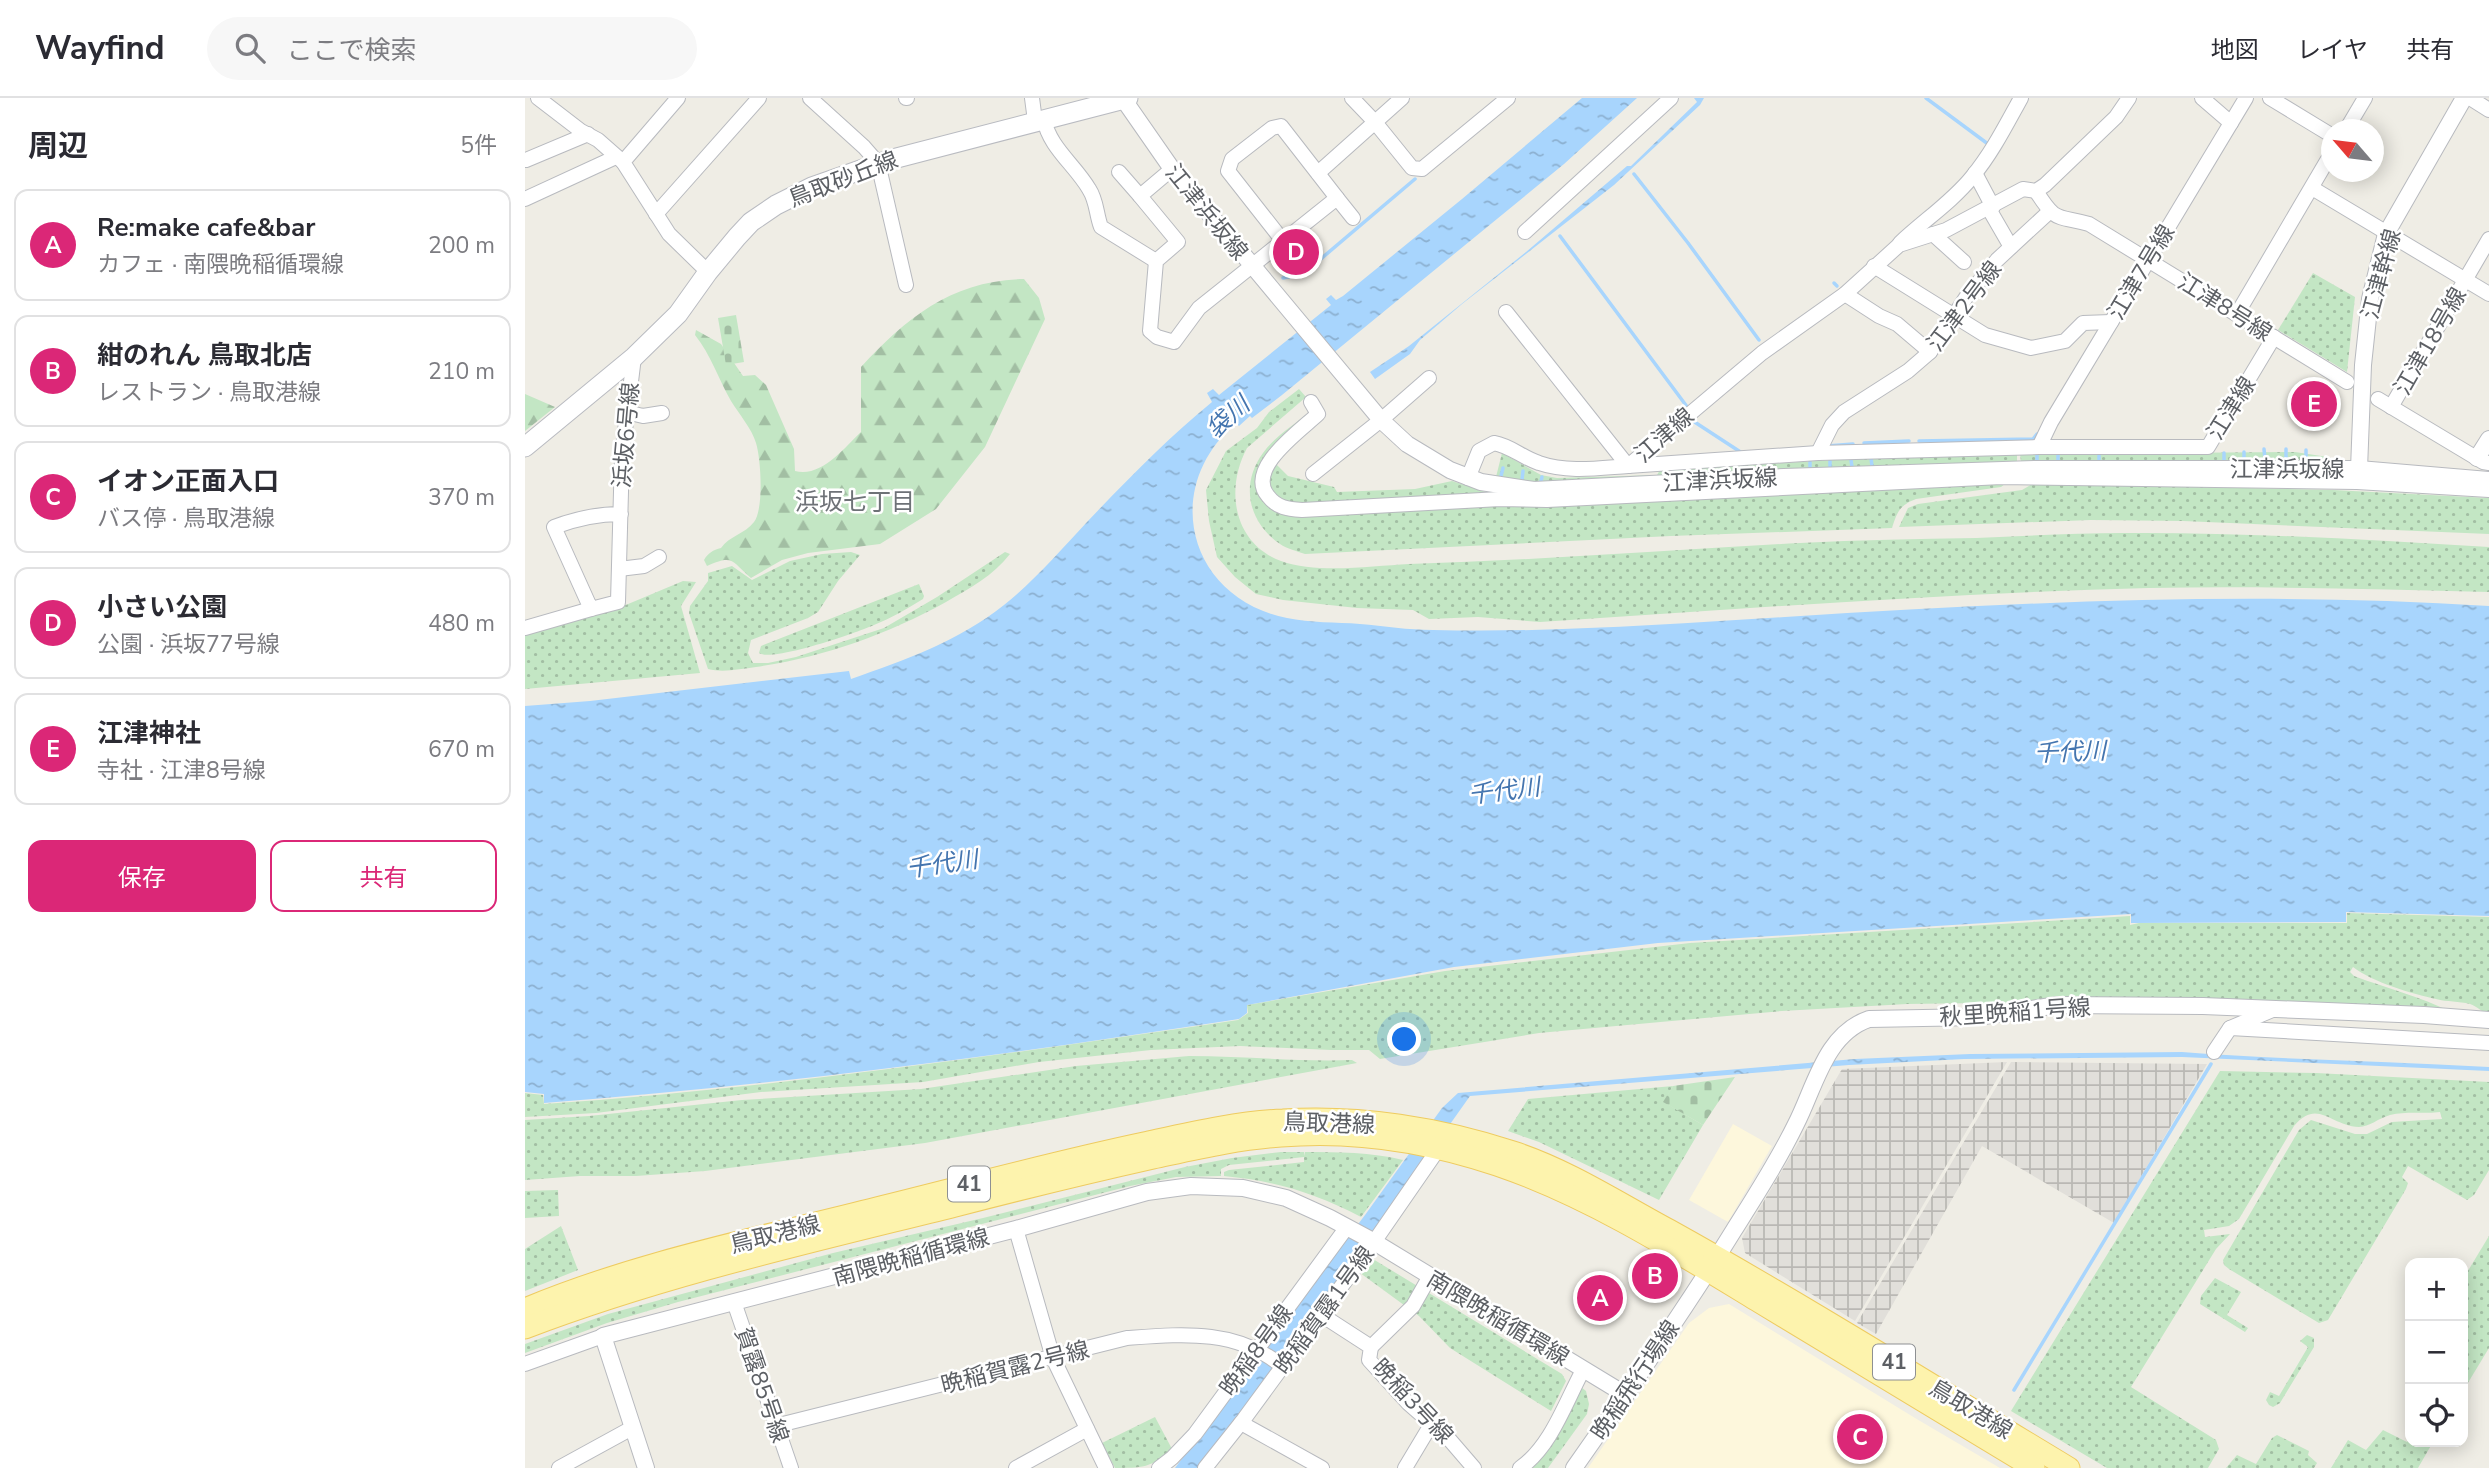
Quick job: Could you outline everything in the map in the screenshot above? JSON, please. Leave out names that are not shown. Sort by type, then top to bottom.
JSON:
[{"type":"main road","name":"鳥取砂丘線","points":[[525,447],[634,357],[678,314],[708,272],[751,222],[776,205],[813,187],[878,163],[1125,99]]},
{"type":"main road","name":"鳥取港線","points":[[525,1309],[567,1292],[695,1254],[1016,1172],[1222,1126],[1328,1119],[1440,1143],[1509,1151],[1551,1166],[1713,1263],[2069,1468]]},
{"type":"main road","name":"鳥取港線","points":[[525,1328],[619,1295],[739,1262],[1024,1188],[1194,1149],[1257,1138],[1328,1134],[1418,1137]]},
{"type":"main road","name":"鳥取港線","points":[[1713,1263],[2034,1468]]},
{"type":"street","points":[[538,98],[598,140],[620,160],[669,234],[708,272]]},
{"type":"street","points":[[525,199],[620,160],[677,98]]},
{"type":"street","points":[[656,214],[759,98]]},
{"type":"street","points":[[1033,98],[1040,120],[1052,142],[1096,201],[1101,227],[1156,261]]},
{"type":"street","points":[[1352,98],[1412,168],[1422,169],[1508,98]]},
{"type":"street","points":[[1318,173],[1402,98]]},
{"type":"street","points":[[1525,232],[1671,98]]},
{"type":"street","points":[[1899,245],[1975,173],[2021,98]]},
{"type":"street","name":"江津線","points":[[1628,466],[1762,353],[1846,294],[1899,245],[1933,234],[1991,208],[2023,189],[2036,191],[2069,165],[2116,117],[2129,98]]},
{"type":"street","points":[[2202,98],[2231,123]]},
{"type":"street","name":"江津7号線","points":[[2039,447],[2246,98]]},
{"type":"street","points":[[2270,98],[2321,128]]},
{"type":"street","points":[[2353,119],[2365,98]]},
{"type":"street","name":"江津幹線","points":[[2359,469],[2363,365],[2370,299],[2386,234],[2464,98]]},
{"type":"street","points":[[2470,98],[2489,110]]},
{"type":"street","points":[[813,99],[878,163],[906,285]]},
{"type":"street","name":"江津浜坂線","points":[[1125,99],[1172,169],[1381,420],[1407,444],[1440,465],[1481,482],[1534,490],[1784,477],[2035,469],[2359,469],[2489,480]]},
{"type":"street","points":[[1283,241],[1228,171],[1232,159],[1272,128],[1282,127],[1353,218]]},
{"type":"street","points":[[526,160],[588,134]]},
{"type":"street","points":[[1140,197],[1172,169]]},
{"type":"street","points":[[1119,172],[1178,242],[1156,261],[1150,331],[1157,337],[1174,342],[1199,308],[1337,198]]},
{"type":"street","points":[[1975,173],[2011,247]]},
{"type":"street","points":[[2237,314],[2321,173]]},
{"type":"street","points":[[2312,188],[2489,294]]},
{"type":"street","points":[[2036,191],[2049,212]]},
{"type":"street","name":"江津8号線","points":[[2049,212],[2056,218],[2089,224],[2347,382]]},
{"type":"street","name":"江津2号線","points":[[1818,453],[1832,425],[1844,412],[1908,371],[1930,352],[1967,296],[2011,247],[2049,212]]},
{"type":"street","points":[[1933,234],[1963,262]]},
{"type":"street","name":"江津18号線","points":[[2391,407],[2489,239]]},
{"type":"street","points":[[1874,266],[1985,335],[2031,348],[2065,341],[2083,323],[2111,322]]},
{"type":"street","points":[[1846,294],[1879,316],[1897,324],[1930,352]]},
{"type":"street","points":[[1506,312],[1628,466]]},
{"type":"street","name":"江津線","points":[[1628,466],[1818,453],[2039,447],[2208,447],[2274,337]]},
{"type":"street","name":"浜坂6号線","points":[[621,514],[604,514],[554,527],[591,609],[618,602],[626,412],[634,357]]},
{"type":"street","points":[[1313,474],[1429,378]]},
{"type":"street","points":[[2378,399],[2483,461],[2489,439]]},
{"type":"street","points":[[1311,402],[1318,414],[1264,468],[1261,481],[1264,492],[1272,502],[1284,509],[1500,499],[1546,500],[2001,477],[2357,482],[2489,490]]},
{"type":"street","points":[[626,412],[643,416],[662,414]]},
{"type":"street","points":[[1468,478],[1479,451],[1494,443],[1557,468],[1628,466]]},
{"type":"street","points":[[619,569],[644,566],[659,557]]},
{"type":"street","points":[[525,628],[591,609]]},
{"type":"street","name":"秋里晩稲1号線","points":[[1713,1263],[1783,1150],[1823,1064],[1838,1040],[1857,1024],[1869,1019],[1977,1017],[2058,1005],[2275,1009],[2489,1020]]},
{"type":"street","points":[[2214,1052],[2230,1028],[2275,1009]]},
{"type":"street","points":[[2230,1028],[2489,1044]]},
{"type":"street","name":"晩稲賀露1号線","points":[[1205,1468],[1241,1423],[1373,1241],[1440,1143]]},
{"type":"street","name":"南隈晩稲循環線","points":[[603,1336],[1016,1229],[1147,1192],[1191,1186],[1243,1188],[1286,1199],[1349,1228],[1626,1395]]},
{"type":"street","name":"晩稲8号線","points":[[1159,1468],[1195,1434],[1349,1228]]},
{"type":"street","points":[[1016,1229],[1053,1358],[1106,1468]]},
{"type":"street","name":"晩稲飛行場線","points":[[1574,1468],[1713,1263]]},
{"type":"street","points":[[1371,1346],[1413,1306],[1430,1276]]},
{"type":"street","name":"賀露85号線","points":[[734,1303],[791,1468]]},
{"type":"street","name":"晩稲3号線","points":[[1320,1314],[1371,1346],[1369,1360],[1374,1367],[1408,1403],[1449,1439],[1474,1468]]},
{"type":"street","name":"晩稲賀露2号線","points":[[775,1426],[1127,1338],[1182,1334],[1226,1338],[1259,1350],[1281,1365]]},
{"type":"street","points":[[525,1364],[603,1336],[646,1468]]},
{"type":"street","points":[[1520,1468],[1539,1450],[1583,1370]]},
{"type":"street","points":[[1241,1423],[1322,1468]]},
{"type":"street","points":[[1405,1468],[1432,1423]]},
{"type":"street","points":[[559,1468],[632,1428]]},
{"type":"street","points":[[1016,1468],[1087,1429]]},
{"type":"shaded area","points":[[2007,1062],[1855,1321],[1745,1253],[1742,1238],[1842,1069]]},
{"type":"shaded area","points":[[2011,1062],[2207,1064],[2114,1223],[1982,1146],[1876,1334],[1857,1323]]},
{"type":"shaded area","points":[[1733,1124],[1772,1146],[1728,1222],[1689,1200]]},
{"type":"shaded area","points":[[1729,1304],[2000,1468],[1588,1468],[1689,1323],[1709,1308]]},
{"type":"green space","points":[[2313,273],[2355,297],[2347,372],[2278,330]]},
{"type":"green space","points":[[1024,279],[1039,298],[1045,319],[985,447],[936,509],[880,544],[808,553],[782,560],[751,578],[732,561],[722,560],[707,566],[704,560],[709,554],[754,522],[759,506],[760,472],[754,438],[695,335],[696,330],[721,344],[743,376],[755,375],[766,385],[794,449],[795,471],[805,472],[823,466],[861,432],[861,367],[896,332],[914,317],[953,294],[998,281]]},
{"type":"green space","points":[[736,315],[744,362],[726,365],[718,318]]},
{"type":"green space","points":[[1299,389],[1306,397],[1247,448],[1236,480],[1235,497],[1243,528],[1252,542],[1265,553],[1295,565],[1344,568],[1844,541],[2106,533],[2215,534],[2489,547],[2489,592],[2234,587],[2073,590],[1540,622],[1478,617],[1429,619],[1413,610],[1357,608],[1283,600],[1256,594],[1235,577],[1217,557],[1206,490],[1226,451],[1257,428],[1269,412]]},
{"type":"green space","points":[[525,394],[555,407],[525,431]]},
{"type":"green space","points":[[1313,409],[1261,466],[1271,506],[2005,484],[2001,487],[1916,499],[1900,510],[1892,528],[1305,554],[1283,546],[1269,535],[1254,514],[1250,490],[1251,477],[1263,453],[1280,435]]},
{"type":"green space","points":[[2295,452],[2328,457],[2324,462],[2021,462],[2020,454]]},
{"type":"green space","points":[[1502,453],[1541,475],[1557,478],[1657,475],[1660,470],[1867,458],[2017,453],[2017,462],[1544,483],[1496,477]]},
{"type":"green space","points":[[1274,462],[1288,476],[1334,487],[1337,492],[1415,489],[1452,481],[1492,494],[1351,504],[1281,502],[1268,490],[1267,472]]},
{"type":"green space","points":[[2034,483],[2333,490],[2489,498],[2489,534],[2183,521],[2091,520],[1899,527],[1908,508],[1918,504],[2022,490]]},
{"type":"green space","points":[[851,552],[860,555],[838,581],[818,612],[751,640],[748,653],[753,663],[796,657],[884,628],[1005,552],[1010,554],[989,575],[964,592],[901,625],[854,643],[781,663],[720,671],[708,669],[689,613],[690,606],[708,581],[708,573],[732,566],[752,580],[790,561],[822,554]]},
{"type":"green space","points":[[683,581],[696,582],[681,606],[700,673],[525,689],[525,634],[621,607]]},
{"type":"green space","points":[[919,584],[923,599],[864,629],[780,654],[759,653],[761,646]]},
{"type":"green space","points":[[2347,913],[2489,917],[2489,1014],[2470,1004],[2440,1000],[2393,987],[2353,967],[2350,972],[2354,976],[2451,1012],[2048,1002],[1907,1004],[1782,1011],[1539,1033],[1380,1059],[1369,1050],[1240,1046],[1151,1050],[1039,1062],[923,1082],[761,1092],[596,1113],[525,1117],[525,1093],[543,1095],[544,1104],[718,1089],[892,1069],[1238,1020],[1248,1013],[1247,1005],[1445,971],[1690,943],[2130,916],[2130,925],[2347,923]]},
{"type":"green space","points":[[1189,1056],[1352,1060],[1357,1063],[925,1143],[705,1171],[525,1180],[525,1120],[742,1100],[921,1089],[1076,1066]]},
{"type":"green space","points":[[2220,1071],[2489,1082],[2489,1170],[2474,1195],[2467,1200],[2408,1166],[2402,1177],[2408,1183],[2406,1189],[2328,1320],[2319,1323],[2229,1269],[2223,1260],[2299,1130],[2311,1120],[2355,1134],[2367,1134],[2392,1122],[2442,1119],[2440,1112],[2402,1113],[2359,1127],[2317,1114],[2302,1118],[2294,1126],[2239,1219],[2229,1226],[2204,1230],[2205,1237],[2230,1234],[2216,1249],[2131,1387],[2216,1440],[2219,1449],[2208,1468],[2107,1468],[2011,1411]]},
{"type":"green space","points":[[1735,1077],[1703,1125],[1663,1102],[1673,1086]]},
{"type":"green space","points":[[1673,1086],[1664,1102],[1703,1125],[1659,1200],[1539,1142],[1508,1131],[1528,1099]]},
{"type":"green space","points":[[1281,1152],[1304,1152],[1304,1156],[1305,1152],[1354,1153],[1403,1160],[1361,1217],[1295,1189],[1224,1176],[1224,1172],[1229,1170],[1304,1162],[1304,1157],[1229,1165],[1221,1169],[1221,1176],[1176,1177],[1130,1186],[678,1302],[607,1323],[525,1353],[525,1344],[608,1314],[833,1253],[1185,1167]]},
{"type":"green space","points":[[558,1190],[559,1216],[525,1218],[525,1191]]},
{"type":"green space","points":[[561,1226],[578,1270],[525,1291],[525,1249]]},
{"type":"green space","points":[[2489,1236],[2489,1348],[2468,1383],[2468,1321],[2468,1271]]},
{"type":"green space","points":[[1368,1256],[1562,1374],[1566,1381],[1551,1411],[1450,1348],[1419,1316],[1356,1270]]},
{"type":"green space","points":[[2215,1278],[2241,1292],[2227,1315],[2248,1328],[2245,1332],[2200,1304],[2201,1296]]},
{"type":"green space","points":[[2307,1335],[2314,1338],[2314,1347],[2280,1403],[2273,1407],[2269,1405],[2266,1400],[2270,1392],[2279,1396],[2308,1347],[2300,1341]]},
{"type":"green space","points":[[1581,1387],[1586,1391],[1589,1404],[1587,1414],[1548,1468],[1528,1468]]},
{"type":"green space","points":[[1155,1417],[1172,1449],[1146,1466],[1115,1468],[1102,1443]]},
{"type":"green space","points":[[2383,1430],[2405,1441],[2405,1447],[2430,1447],[2418,1468],[2331,1468],[2348,1440],[2366,1450]]},
{"type":"green space","points":[[2277,1435],[2309,1451],[2308,1455],[2317,1463],[2314,1468],[2226,1468],[2237,1455],[2256,1464],[2272,1438]]},
{"type":"water","points":[[1582,98],[1637,98],[1564,164],[1282,395],[1239,426],[1236,423],[1212,449],[1198,478],[1193,508],[1196,537],[1207,565],[1227,588],[1253,607],[1287,618],[1433,630],[1609,627],[2137,600],[2313,599],[2489,606],[2489,916],[2346,912],[2346,922],[2131,923],[2131,914],[1658,943],[1454,967],[1247,1005],[1247,1013],[1239,1019],[979,1057],[805,1078],[544,1103],[544,1094],[525,1092],[525,706],[849,671],[851,679],[911,657],[969,629],[1026,586],[1148,459],[1212,402],[1207,393],[1213,389],[1219,395],[1331,305],[1326,299],[1331,295],[1336,300],[1343,296]]},
{"type":"water","points":[[1694,98],[1704,98],[1700,105],[1614,185],[1462,304],[1420,340],[1410,354],[1375,379],[1370,372],[1409,346],[1627,166],[1631,166],[1697,102]]},
{"type":"water","points":[[2182,1052],[2489,1067],[2489,1071],[2182,1057],[1964,1059],[1849,1065],[1470,1096],[1358,1254],[1200,1468],[1175,1468],[1442,1108],[1458,1093],[1855,1059],[1970,1054]]},
{"type":"waterway","points":[[1926,98],[1988,144]]},
{"type":"waterway","points":[[1634,174],[1759,340]]},
{"type":"waterway","points":[[1283,278],[1303,274],[1415,179]]},
{"type":"waterway","points":[[1560,236],[1688,408]]},
{"type":"waterway","points":[[1834,283],[1837,286]]},
{"type":"waterway","points":[[1690,419],[1742,453]]},
{"type":"waterway","points":[[1919,441],[2033,439],[2037,434]]},
{"type":"waterway","points":[[1864,443],[1909,441]]},
{"type":"waterway","points":[[1827,446],[1853,444]]},
{"type":"waterway","points":[[2264,449],[2265,460]]},
{"type":"waterway","points":[[2286,449],[2286,460]]},
{"type":"waterway","points":[[2306,450],[2306,460]]},
{"type":"waterway","points":[[2244,452],[2244,461]]},
{"type":"waterway","points":[[2224,453],[2224,460]]},
{"type":"waterway","points":[[2058,454],[2058,460]]},
{"type":"waterway","points":[[2099,454],[2099,460]]},
{"type":"waterway","points":[[2037,455],[2037,461]]},
{"type":"waterway","points":[[1871,458],[1872,466]]},
{"type":"waterway","points":[[1851,460],[1852,467]]},
{"type":"waterway","points":[[1830,461],[1830,468]]},
{"type":"waterway","points":[[1810,462],[1810,469]]},
{"type":"waterway","points":[[1501,476],[1503,468]]},
{"type":"waterway","points":[[1522,480],[1523,471]]},
{"type":"waterway","points":[[1541,481],[1542,477]]},
{"type":"waterway","points":[[2014,1390],[2211,1064]]},
{"type":"place","name":"小さい公園","points":[[1296,252]]},
{"type":"place","name":"江津神社","points":[[2314,404]]},
{"type":"place","name":"紺のれん 鳥取北店","points":[[1655,1276]]},
{"type":"place","name":"Re:make cafe&bar","points":[[1600,1298]]},
{"type":"place","name":"イオン正面入口","points":[[1860,1437]]},
{"type":"district","name":"浜坂七丁目","points":[[855,502]]},
{"type":"water label","name":"袋川","points":[[1228,417]]},
{"type":"water label","name":"千代川","points":[[2070,752]]},
{"type":"water label","name":"千代川","points":[[1504,791]]},
{"type":"water label","name":"千代川","points":[[942,864]]}]
